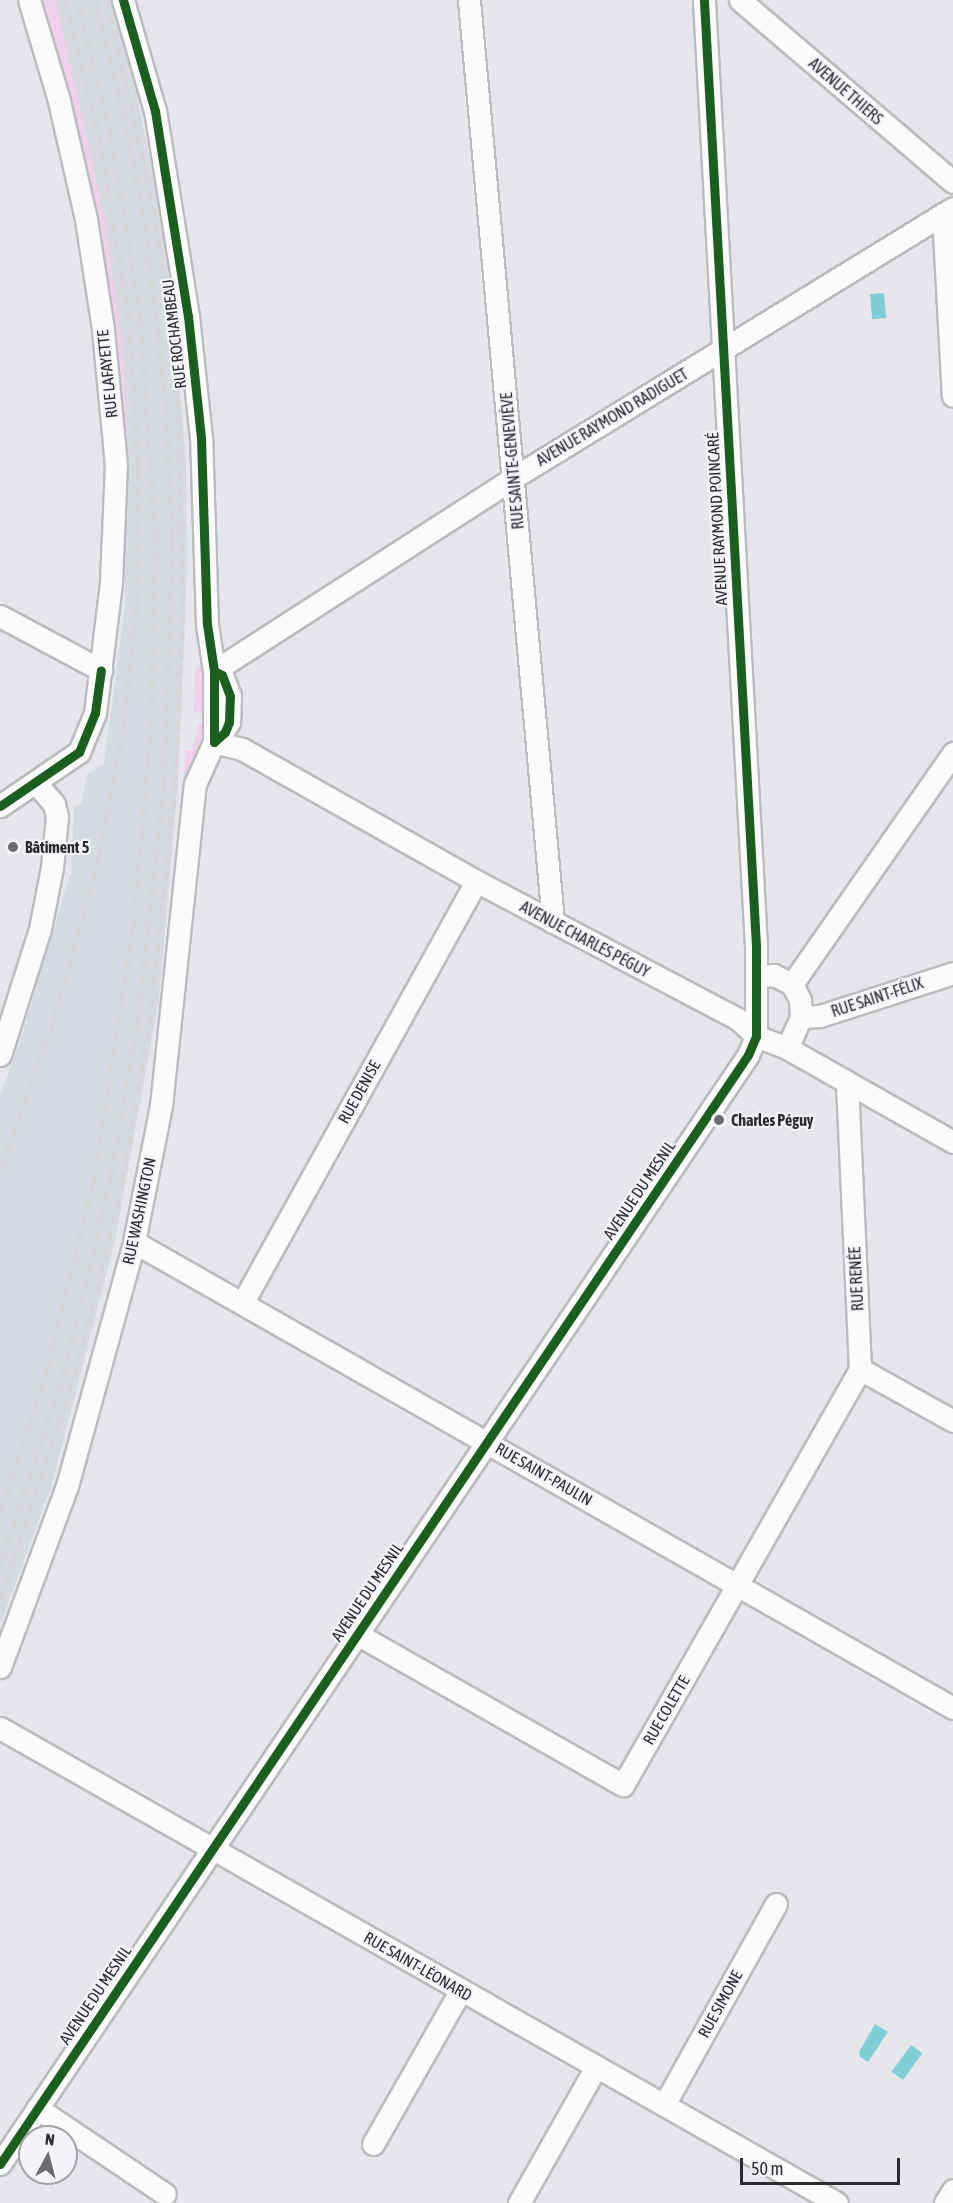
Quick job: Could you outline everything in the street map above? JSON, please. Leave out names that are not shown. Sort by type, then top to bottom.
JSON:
[{"type":"street","name":"RUE LAFAYETTE","points":[[29,0],[58,97],[86,219],[103,329],[116,465],[111,582],[95,713],[79,752],[36,783]]},
{"type":"street","name":"RUE ROCHAMBEAU","points":[[123,0],[155,111],[188,316],[201,438],[207,624],[214,671],[214,742]]},
{"type":"street","name":"RUE SAINTE-GENEVIÈVE","points":[[469,0],[553,922]]},
{"type":"street","points":[[704,2],[734,0]]},
{"type":"street","name":"AVENUE THIERS","points":[[740,0],[953,182]]},
{"type":"street","name":"AVENUE RAYMOND POINCARÉ","points":[[704,2],[757,977],[756,1036]]},
{"type":"street","points":[[948,211],[953,396]]},
{"type":"street","name":"AVENUE RAYMOND RADIGUET","points":[[214,671],[513,478],[948,211]]},
{"type":"street","points":[[0,616],[101,670]]},
{"type":"street","name":"AVENUE CHARLES PÉGUY","points":[[214,742],[242,749],[476,881],[738,1019],[756,1036],[787,1048],[953,1142]]},
{"type":"street","name":"RUE WASHINGTON","points":[[0,1667],[67,1486],[134,1242],[161,1106],[195,784],[214,742]]},
{"type":"street","points":[[792,984],[953,753]]},
{"type":"street","points":[[0,806],[36,783],[54,804],[57,817],[52,867],[40,929],[0,1055]]},
{"type":"street","name":"RUE DENISE","points":[[243,1302],[476,881]]},
{"type":"street","name":"RUE SAINT-FÉLIX","points":[[801,1017],[820,1016],[953,973]]},
{"type":"street","points":[[757,977],[774,975],[792,984],[800,1000],[801,1017],[787,1048]]},
{"type":"street","name":"AVENUE DU MESNIL","points":[[0,2164],[748,1055],[756,1036]]},
{"type":"street","name":"RUE RENÉE","points":[[847,1083],[860,1369]]},
{"type":"street","name":"RUE SAINT-PAULIN","points":[[134,1242],[953,1708]]},
{"type":"street","points":[[860,1369],[953,1421]]},
{"type":"street","name":"RUE COLETTE","points":[[357,1634],[623,1785],[860,1369]]},
{"type":"street","name":"RUE SAINT-LÉONARD","points":[[0,1728],[837,2203]]},
{"type":"street","name":"RUE SIMONE","points":[[664,2104],[776,1904]]},
{"type":"street","points":[[373,2144],[461,1990]]},
{"type":"street","points":[[519,2203],[596,2067]]},
{"type":"street","points":[[37,2108],[165,2194]]},
{"type":"street","points":[[945,2203],[953,2190]]},
{"type":"shaded area","points":[[38,0],[114,0],[124,34],[156,189],[173,309],[186,461],[187,566],[178,780],[159,1000],[115,1240],[52,1484],[0,1625],[0,1096],[19,1045],[71,872],[74,806],[82,803],[87,774],[104,764],[125,607],[125,463]]},
{"type":"shaded area","points":[[38,0],[56,0],[104,215],[122,342],[129,463],[125,582],[125,463]]},
{"type":"shaded area","points":[[196,667],[201,667],[209,714],[193,712]]},
{"type":"shaded area","points":[[199,723],[207,725],[189,773],[184,774],[185,751],[192,750]]},
{"type":"water","points":[[884,293],[886,318],[872,319],[870,294]]},
{"type":"water","points":[[875,2024],[888,2032],[868,2062],[860,2057],[859,2052]]},
{"type":"water","points":[[911,2045],[922,2053],[903,2080],[892,2072]]},
{"type":"railway","points":[[0,1171],[53,1022],[99,857],[123,727],[136,606],[138,468],[129,321],[101,146],[65,0]]},
{"type":"railway","points":[[0,1515],[48,1367],[93,1183],[133,927],[151,727],[155,542],[141,324],[111,139],[77,0]]},
{"type":"railway","points":[[0,1565],[67,1362],[110,1178],[138,1023],[164,785],[172,540],[165,395],[144,220],[128,136],[95,0]]},
{"type":"railway","points":[[0,1600],[78,1364],[122,1183],[149,1025],[175,785],[183,606],[177,395],[155,217],[107,0]]},
{"type":"cycle path","points":[[123,0],[155,111],[188,316],[201,438],[207,624],[214,671],[214,742]]},
{"type":"cycle path","points":[[0,2164],[748,1055],[756,1036],[756,946],[704,0]]},
{"type":"cycle path","points":[[0,806],[79,752],[95,713],[101,670]]},
{"type":"cycle path","points":[[214,671],[222,675],[230,696],[229,722],[225,732],[214,742]]},
{"type":"place","name":"Bâtiment 5","points":[[13,847]]},
{"type":"place","name":"Charles Péguy","points":[[719,1120]]}]
